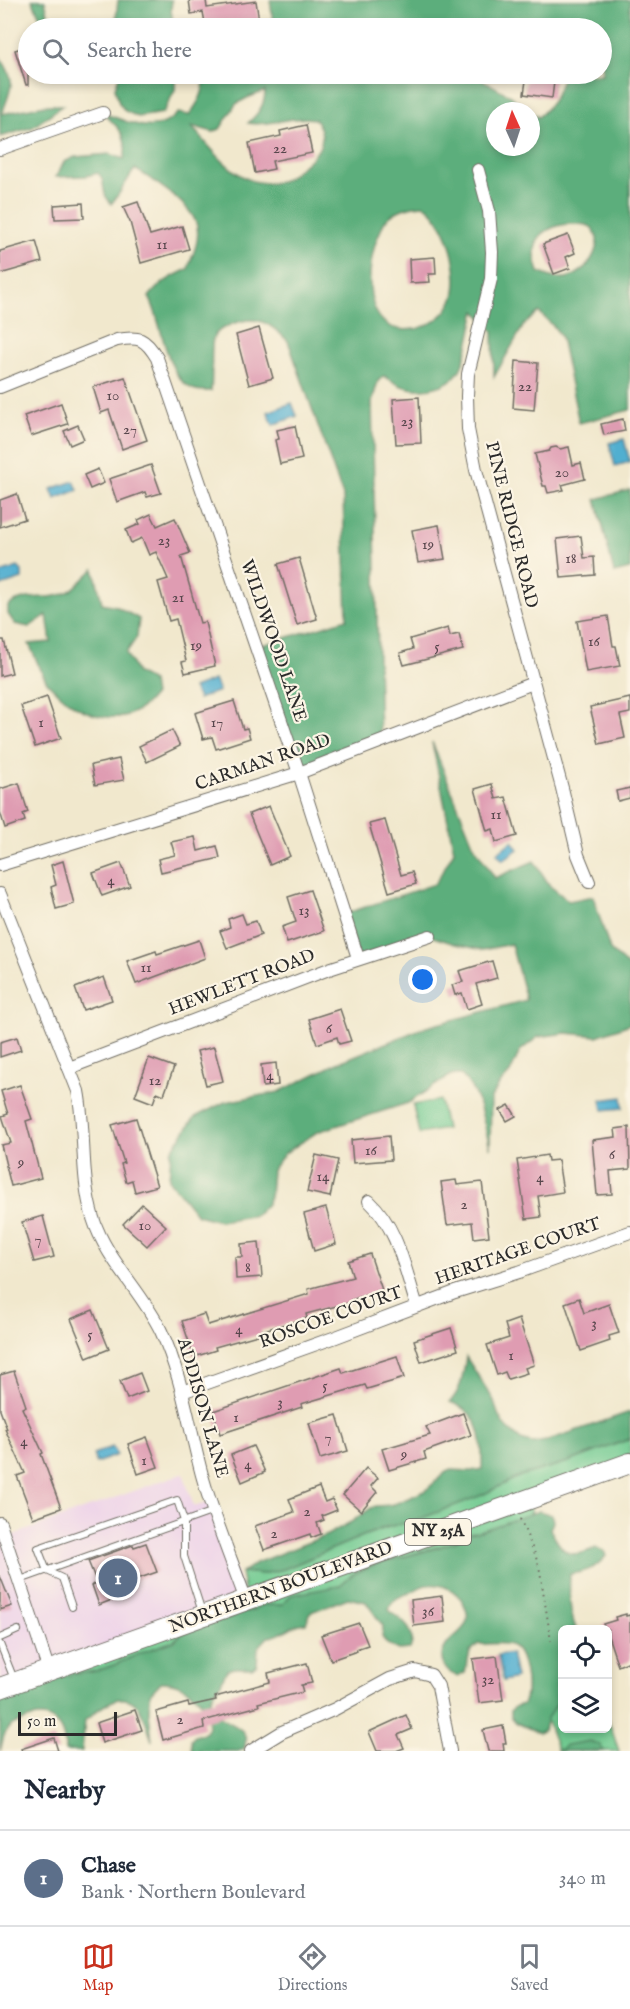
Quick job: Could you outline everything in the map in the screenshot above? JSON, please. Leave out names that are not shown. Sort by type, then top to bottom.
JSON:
[{"type":"main road","name":"NORTHERN BOULEVARD","points":[[5,1684],[49,1671],[630,1463]]},
{"type":"street","points":[[0,149],[103,113]]},
{"type":"street","name":"PINE RIDGE ROAD","points":[[478,170],[489,211],[492,261],[491,279],[468,374],[468,429],[476,470],[578,855],[589,882]]},
{"type":"street","name":"WILDWOOD LANE","points":[[0,387],[117,340],[132,337],[143,340],[151,347],[157,358],[299,773],[358,958]]},
{"type":"street","name":"CARMAN ROAD","points":[[0,865],[299,773],[533,683]]},
{"type":"street","name":"ADDISON LANE","points":[[0,894],[78,1091],[83,1116],[84,1173],[93,1218],[107,1249],[147,1305],[160,1331],[182,1392],[202,1474],[246,1600]]},
{"type":"street","name":"HEWLETT ROAD","points":[[69,1068],[358,958],[430,936]]},
{"type":"street","name":"ROSCOE COURT","points":[[182,1392],[417,1306],[388,1223],[381,1212],[369,1201]]},
{"type":"street","name":"HERITAGE COURT","points":[[417,1306],[630,1232]]},
{"type":"street","points":[[0,1523],[5,1552],[20,1580],[49,1671]]},
{"type":"street","points":[[251,1751],[282,1732],[335,1709],[390,1679],[415,1671],[431,1675],[438,1686],[450,1751]]},
{"type":"lane","points":[[72,1608],[62,1578],[47,1571],[38,1548],[177,1500],[184,1521],[184,1556],[204,1615]]},
{"type":"lane","points":[[20,1580],[214,1511]]},
{"type":"lane","points":[[0,1638],[18,1630]]},
{"type":"lane","points":[[0,1644],[5,1684]]},
{"type":"path","points":[[515,1505],[540,1571],[551,1641]]},
{"type":"shaded area","points":[[183,1473],[194,1507],[210,1502],[246,1600],[0,1688],[0,1540]]},
{"type":"green space","points":[[32,0],[45,0],[49,18],[41,18]]},
{"type":"green space","points":[[118,0],[172,0],[172,18],[116,18]]},
{"type":"green space","points":[[270,0],[630,0],[630,410],[579,423],[561,337],[539,312],[524,325],[494,377],[493,331],[476,311],[462,366],[452,379],[429,389],[402,386],[384,376],[378,381],[372,402],[380,740],[299,773],[256,647],[347,619],[343,496],[288,341],[275,329],[255,320],[239,322],[223,328],[213,339],[211,391],[196,390],[186,385],[171,363],[149,297],[162,284],[188,269],[197,238],[194,219],[181,202],[135,169],[111,204],[105,195],[102,178],[98,173],[86,176],[56,177],[64,162],[75,157],[110,154],[124,159],[124,138],[114,123],[103,113],[142,126],[160,125],[178,113],[189,115],[201,96],[204,84],[490,84],[518,102],[486,102],[486,156],[540,156],[540,115],[551,103],[560,84],[612,84],[612,18],[272,18]],"holes":[[[265,91],[260,109],[248,123],[264,124],[298,118],[315,119],[322,135],[315,154],[287,178],[274,183],[253,181],[235,172],[219,158],[191,126],[213,132],[220,129],[236,104]],[[424,205],[432,212],[450,244],[455,269],[455,294],[445,312],[431,323],[414,329],[396,329],[384,322],[371,296],[371,262],[375,245],[385,221],[390,216],[408,207]],[[573,224],[589,226],[595,233],[596,247],[591,260],[581,271],[566,278],[552,277],[539,272],[535,253],[538,239],[549,229]]]},
{"type":"green space","points":[[0,57],[11,79],[10,91],[2,114],[45,105],[63,105],[33,127],[0,137]]},
{"type":"green space","points":[[116,84],[175,84],[175,90],[163,113],[138,117],[125,111],[119,103],[115,88]]},
{"type":"green space","points":[[630,490],[630,569],[614,573],[596,499]]},
{"type":"green space","points":[[94,569],[102,603],[116,606],[139,619],[137,637],[126,653],[137,673],[152,682],[154,695],[144,706],[121,717],[96,715],[83,710],[72,704],[47,682],[29,644],[51,642],[47,615],[29,627],[15,624],[8,614],[8,606],[22,599],[61,595],[68,592]]},
{"type":"green space","points":[[432,742],[474,846],[495,878],[534,861],[550,886],[569,901],[593,896],[610,950],[630,968],[630,1024],[597,1036],[566,1033],[538,1037],[520,1051],[510,1073],[491,1098],[490,1148],[473,1090],[461,1075],[451,1075],[408,1103],[317,1132],[285,1153],[272,1170],[270,1196],[267,1204],[256,1215],[220,1221],[197,1215],[169,1180],[171,1151],[195,1117],[225,1102],[279,1092],[337,1063],[423,1028],[526,1000],[511,944],[483,950],[430,936],[358,958],[344,914],[435,884],[454,851]]},
{"type":"green space","points":[[440,1100],[446,1129],[419,1134],[413,1105]]},
{"type":"green space","points":[[466,1357],[493,1399],[504,1425],[521,1440],[532,1443],[546,1441],[630,1412],[630,1439],[568,1462],[520,1476],[482,1495],[412,1522],[386,1527],[284,1569],[263,1574],[242,1572],[256,1563],[327,1535],[371,1508],[392,1505],[425,1491],[446,1472],[482,1469],[481,1438],[475,1421],[469,1413],[450,1402],[460,1386]]},
{"type":"green space","points":[[630,1439],[630,1463],[528,1500],[532,1513],[529,1513],[574,1625],[558,1625],[558,1733],[612,1733],[612,1731],[619,1751],[558,1751],[500,1591],[454,1542],[374,1565],[353,1574],[339,1586],[282,1605],[263,1605],[248,1612],[237,1613],[219,1622],[209,1623],[182,1633],[174,1641],[97,1671],[47,1678],[0,1699],[0,1688],[246,1600],[241,1572],[263,1574],[284,1569],[363,1536],[482,1495],[520,1476],[568,1462]]},
{"type":"green space","points":[[539,1511],[552,1515],[553,1522],[550,1529],[563,1549],[579,1554],[596,1548],[604,1551],[606,1556],[590,1569],[570,1574],[570,1602],[575,1625],[558,1625],[558,1703],[547,1718],[544,1730],[539,1733],[511,1718],[511,1710],[523,1704],[526,1691],[523,1664],[512,1646],[500,1643],[478,1644],[470,1652],[465,1673],[457,1676],[445,1667],[442,1658],[445,1648],[463,1629],[467,1615],[464,1603],[456,1594],[445,1587],[433,1585],[424,1586],[400,1597],[392,1603],[389,1610],[410,1631],[412,1642],[410,1649],[399,1650],[387,1644],[382,1637],[383,1626],[366,1602],[348,1598],[311,1612],[306,1623],[268,1637],[258,1648],[257,1664],[252,1668],[227,1670],[211,1699],[218,1715],[243,1733],[246,1739],[244,1749],[192,1751],[191,1740],[205,1733],[208,1724],[208,1714],[204,1705],[197,1697],[180,1686],[161,1682],[150,1694],[152,1741],[140,1710],[127,1699],[120,1699],[97,1710],[85,1721],[82,1751],[65,1751],[59,1726],[48,1718],[41,1717],[11,1726],[4,1736],[0,1751],[0,1699],[47,1678],[97,1671],[174,1641],[182,1633],[209,1623],[229,1619],[237,1613],[248,1612],[263,1605],[282,1605],[291,1595],[339,1586],[353,1574],[374,1565],[436,1548],[454,1542],[467,1533],[477,1532]]},
{"type":"green space","points":[[590,1741],[600,1745],[604,1751],[557,1751],[566,1745]]},
{"type":"water","points":[[292,403],[297,416],[273,425],[268,412]]},
{"type":"water","points":[[624,439],[630,462],[615,466],[609,443]]},
{"type":"water","points":[[74,481],[78,490],[55,499],[51,489]]},
{"type":"water","points":[[18,567],[22,571],[22,579],[1,586],[0,573]]},
{"type":"water","points":[[214,680],[219,691],[198,699],[193,688]]},
{"type":"water","points":[[512,841],[518,849],[503,860],[497,853]]},
{"type":"water","points":[[622,1097],[623,1108],[603,1110],[601,1100]]},
{"type":"water","points":[[113,1447],[117,1455],[96,1463],[93,1454]]},
{"type":"water","points":[[511,1653],[516,1678],[503,1681],[498,1655]]},
{"type":"building","points":[[189,0],[206,0],[207,8],[256,1],[259,18],[204,18],[203,12],[191,14]]},
{"type":"building","points":[[526,84],[554,84],[552,98],[524,94]]},
{"type":"building","points":[[306,125],[312,153],[272,161],[274,169],[255,173],[249,143],[281,136],[280,131]]},
{"type":"building","points":[[138,202],[150,235],[182,226],[189,249],[141,263],[130,222],[123,207]]},
{"type":"building","points":[[83,203],[84,218],[55,219],[54,205]]},
{"type":"building","points":[[568,235],[575,253],[566,257],[570,268],[554,274],[543,244]]},
{"type":"building","points":[[36,241],[42,262],[0,274],[0,251]]},
{"type":"building","points":[[435,257],[436,274],[429,274],[430,282],[410,283],[409,259]]},
{"type":"building","points":[[259,328],[273,378],[249,385],[236,335]]},
{"type":"building","points":[[516,361],[538,363],[534,410],[513,408]]},
{"type":"building","points":[[125,377],[147,440],[122,449],[109,410],[101,413],[93,387]]},
{"type":"building","points":[[419,397],[421,443],[396,444],[393,399]]},
{"type":"building","points":[[61,403],[68,424],[31,436],[24,416]]},
{"type":"building","points":[[623,419],[625,431],[604,435],[601,424]]},
{"type":"building","points":[[78,425],[84,439],[70,445],[64,431]]},
{"type":"building","points":[[295,426],[302,459],[280,464],[275,440],[279,439],[277,430]]},
{"type":"building","points":[[556,447],[560,449],[569,447],[573,465],[581,463],[585,479],[562,485],[564,490],[548,493],[546,486],[543,486],[535,454]]},
{"type":"building","points":[[151,465],[161,493],[147,497],[145,492],[117,502],[109,479]]},
{"type":"building","points":[[98,469],[104,483],[90,489],[84,475]]},
{"type":"building","points":[[17,494],[25,519],[0,527],[0,500]]},
{"type":"building","points":[[151,514],[157,526],[175,518],[190,553],[181,556],[200,623],[205,622],[215,666],[185,673],[182,662],[186,661],[176,619],[169,621],[158,582],[168,579],[156,552],[149,555],[142,538],[131,543],[126,530],[140,524],[138,520]]},
{"type":"building","points":[[439,525],[445,559],[418,563],[412,530]]},
{"type":"building","points":[[581,536],[584,558],[594,557],[595,575],[561,578],[557,539]]},
{"type":"building","points":[[299,558],[317,619],[297,625],[278,564]]},
{"type":"building","points":[[608,616],[613,646],[616,646],[620,666],[586,672],[577,621]]},
{"type":"building","points":[[448,628],[450,636],[459,634],[463,650],[404,665],[400,653],[413,649],[410,639]]},
{"type":"building","points":[[0,640],[4,640],[12,673],[0,676]]},
{"type":"building","points":[[47,697],[61,738],[35,747],[21,706]]},
{"type":"building","points":[[630,698],[630,713],[620,715],[625,738],[599,744],[590,707]]},
{"type":"building","points":[[234,701],[243,729],[247,728],[250,738],[216,749],[212,737],[203,739],[195,713]]},
{"type":"building","points":[[172,730],[180,746],[147,762],[139,746]]},
{"type":"building","points":[[119,759],[124,780],[95,785],[91,765]]},
{"type":"building","points":[[19,783],[28,812],[23,814],[25,821],[5,828],[0,812],[0,789]]},
{"type":"building","points":[[492,784],[496,799],[506,797],[517,836],[496,842],[493,829],[487,831],[475,789]]},
{"type":"building","points":[[630,788],[630,798],[618,801],[616,791]]},
{"type":"building","points":[[269,806],[290,856],[270,865],[249,814]]},
{"type":"building","points":[[385,820],[401,875],[412,872],[416,884],[389,892],[369,824]]},
{"type":"building","points":[[195,837],[198,851],[217,846],[220,858],[161,872],[158,859],[175,855],[171,842]]},
{"type":"building","points":[[63,861],[74,904],[56,909],[51,887],[56,885],[51,865]]},
{"type":"building","points":[[121,863],[130,886],[102,896],[93,873]]},
{"type":"building","points":[[310,890],[324,931],[287,943],[282,927],[296,922],[288,897]]},
{"type":"building","points":[[242,914],[246,924],[256,921],[261,935],[227,948],[220,931],[230,927],[228,919]]},
{"type":"building","points":[[199,940],[205,958],[136,984],[127,961]]},
{"type":"building","points":[[492,961],[497,978],[476,984],[482,1004],[467,1009],[462,993],[455,995],[452,985],[463,982],[459,971]]},
{"type":"building","points":[[104,977],[112,1000],[83,1010],[75,988]]},
{"type":"building","points":[[340,1009],[351,1041],[339,1044],[337,1037],[317,1044],[309,1019]]},
{"type":"building","points":[[17,1037],[21,1050],[0,1057],[0,1042]]},
{"type":"building","points":[[214,1047],[223,1081],[206,1085],[197,1051]]},
{"type":"building","points":[[149,1058],[174,1067],[164,1095],[157,1092],[153,1103],[135,1096]]},
{"type":"building","points":[[276,1063],[278,1085],[263,1087],[261,1065]]},
{"type":"building","points":[[20,1085],[32,1119],[26,1121],[41,1178],[11,1186],[1,1145],[11,1143],[2,1116],[8,1114],[1,1091]]},
{"type":"building","points":[[509,1105],[516,1116],[507,1121],[500,1110]]},
{"type":"building","points":[[136,1118],[157,1186],[135,1192],[132,1180],[126,1182],[121,1164],[124,1163],[112,1125]]},
{"type":"building","points":[[629,1127],[630,1169],[610,1171],[612,1194],[597,1195],[592,1140],[616,1137],[615,1129]]},
{"type":"building","points":[[389,1136],[391,1160],[353,1163],[351,1140]]},
{"type":"building","points":[[316,1155],[338,1160],[330,1197],[307,1192]]},
{"type":"building","points":[[547,1155],[548,1161],[558,1160],[563,1192],[538,1196],[541,1217],[526,1219],[517,1160]]},
{"type":"building","points":[[456,1180],[457,1185],[482,1182],[489,1236],[474,1238],[472,1222],[447,1225],[441,1182]]},
{"type":"building","points":[[142,1204],[166,1226],[147,1246],[123,1224]]},
{"type":"building","points":[[326,1208],[336,1244],[314,1251],[304,1214]]},
{"type":"building","points":[[43,1216],[54,1257],[34,1262],[22,1222]]},
{"type":"building","points":[[259,1242],[262,1277],[236,1279],[235,1257],[242,1257],[241,1244]]},
{"type":"building","points":[[370,1254],[382,1290],[351,1300],[352,1302],[306,1314],[307,1318],[260,1331],[261,1334],[215,1347],[216,1350],[194,1357],[182,1321],[204,1314],[208,1325],[309,1294],[308,1289],[353,1277],[348,1261]]},
{"type":"building","points":[[579,1298],[584,1313],[609,1304],[619,1333],[609,1336],[610,1341],[581,1351],[565,1303]]},
{"type":"building","points":[[93,1310],[109,1349],[87,1358],[71,1319]]},
{"type":"building","points":[[519,1319],[534,1365],[525,1368],[527,1373],[508,1379],[505,1372],[497,1375],[487,1345],[509,1338],[505,1324]]},
{"type":"building","points":[[451,1328],[458,1350],[421,1362],[414,1340]]},
{"type":"building","points":[[397,1356],[404,1378],[367,1389],[365,1385],[301,1404],[302,1407],[220,1434],[213,1411],[341,1368],[343,1373]]},
{"type":"building","points":[[14,1371],[26,1406],[22,1408],[43,1453],[41,1454],[61,1508],[33,1518],[17,1476],[25,1473],[5,1429],[7,1429],[0,1410],[0,1375]]},
{"type":"building","points":[[140,1373],[147,1391],[127,1399],[120,1381]]},
{"type":"building","points":[[463,1413],[471,1435],[424,1452],[426,1459],[389,1470],[382,1449],[430,1435],[426,1427]]},
{"type":"building","points":[[337,1415],[348,1451],[320,1459],[309,1423]]},
{"type":"building","points":[[147,1437],[158,1467],[138,1474],[128,1444]]},
{"type":"building","points":[[253,1446],[265,1472],[242,1482],[231,1455]]},
{"type":"building","points":[[366,1468],[378,1478],[371,1486],[377,1492],[361,1511],[343,1495]]},
{"type":"building","points":[[319,1487],[325,1502],[332,1499],[337,1510],[322,1516],[324,1520],[317,1523],[321,1534],[311,1538],[310,1534],[264,1550],[255,1526],[294,1512],[289,1499]]},
{"type":"building","points":[[146,1543],[157,1572],[123,1584],[127,1594],[99,1605],[92,1585],[97,1583],[88,1561],[133,1545],[134,1547]]},
{"type":"building","points":[[0,1576],[12,1606],[0,1610]]},
{"type":"building","points":[[442,1596],[445,1622],[414,1626],[411,1600]]},
{"type":"building","points":[[630,1615],[630,1661],[618,1666],[612,1648],[612,1625],[603,1624],[616,1620],[615,1617]]},
{"type":"building","points":[[359,1623],[368,1645],[331,1660],[321,1635]]},
{"type":"building","points":[[497,1656],[503,1700],[479,1703],[473,1659]]},
{"type":"building","points":[[307,1663],[312,1683],[301,1685],[303,1692],[258,1703],[259,1706],[203,1721],[204,1728],[163,1740],[156,1712],[188,1703],[189,1706],[216,1700],[215,1697],[270,1682],[268,1673]]},
{"type":"building","points":[[135,1710],[142,1730],[102,1743],[96,1723]]},
{"type":"building","points":[[406,1715],[412,1729],[398,1735],[404,1748],[396,1751],[377,1751],[369,1732]]},
{"type":"building","points":[[503,1726],[506,1743],[503,1743],[504,1751],[488,1751],[483,1730]]},
{"type":"building","points":[[54,1738],[58,1751],[22,1751],[21,1749]]},
{"type":"place","name":"Chase","points":[[118,1578]]}]
